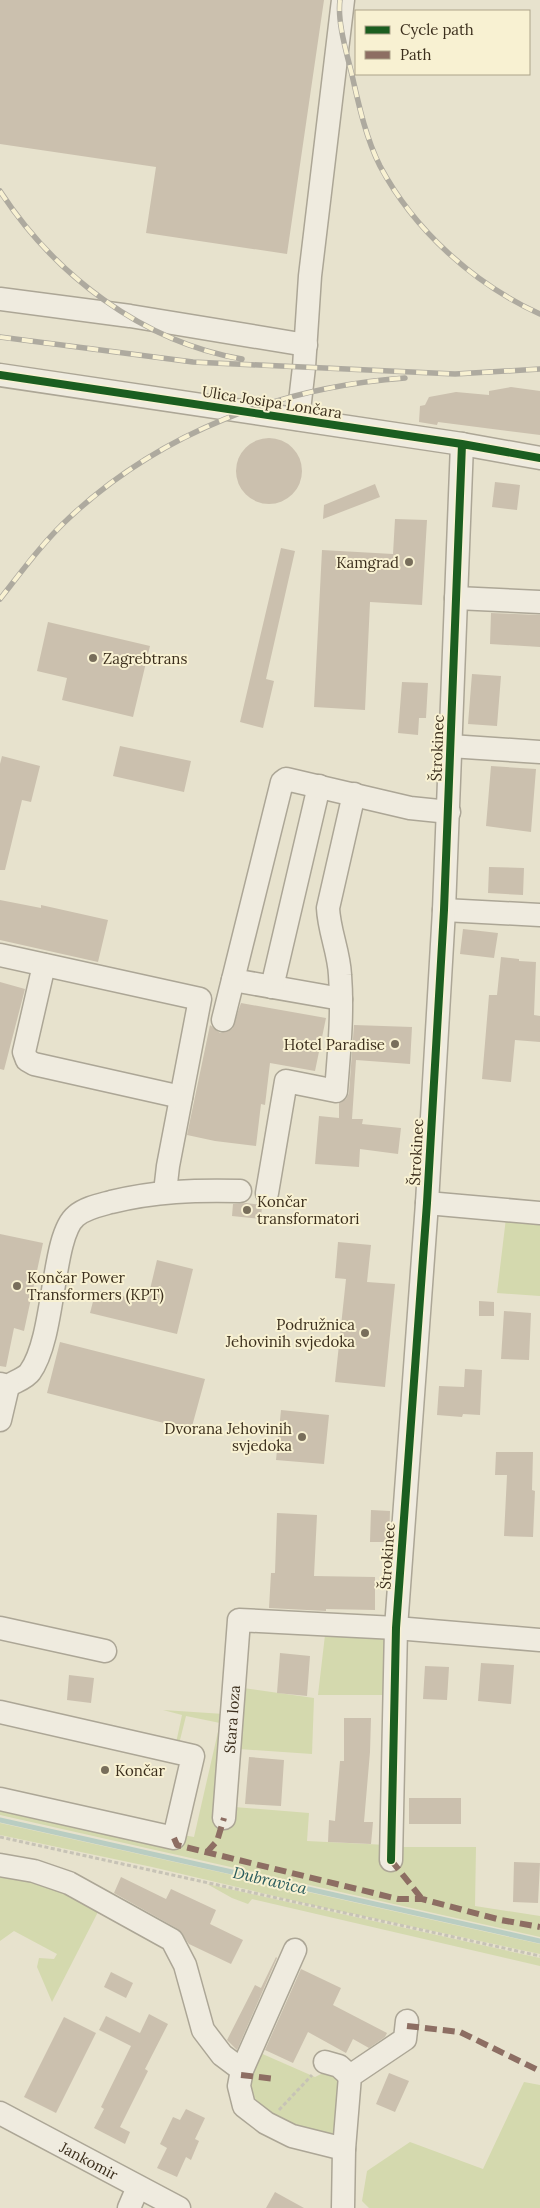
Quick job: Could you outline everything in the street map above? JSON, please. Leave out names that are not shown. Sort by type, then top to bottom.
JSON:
[{"type":"street","points":[[298,419],[306,345],[310,276],[343,0]]},
{"type":"street","points":[[0,299],[130,316],[306,345]]},
{"type":"street","name":"Ulica Josipa Lončara","points":[[0,375],[462,444],[540,458]]},
{"type":"street","name":"Štrokinec","points":[[391,1860],[396,1628],[426,1203],[444,910],[462,444]]},
{"type":"street","points":[[456,598],[540,602]]},
{"type":"street","points":[[450,746],[540,752]]},
{"type":"street","points":[[223,1020],[282,782],[286,779],[410,808],[449,812]]},
{"type":"street","points":[[272,987],[319,786]]},
{"type":"street","points":[[267,1193],[286,1081],[336,1091],[341,1034],[341,999],[337,948],[328,922],[328,908],[354,794]]},
{"type":"street","points":[[444,910],[540,915]]},
{"type":"street","points":[[0,955],[200,999],[165,1192]]},
{"type":"street","points":[[44,965],[24,1052],[27,1060],[34,1064],[181,1097]]},
{"type":"street","points":[[233,980],[341,999]]},
{"type":"street","points":[[0,1420],[4,1385],[30,1373],[44,1344],[64,1235],[75,1216],[96,1206],[140,1195],[188,1190],[240,1191]]},
{"type":"street","points":[[426,1203],[540,1213]]},
{"type":"street","name":"Stara loza","points":[[224,1818],[239,1620],[396,1628]]},
{"type":"street","points":[[0,1628],[105,1651]]},
{"type":"street","points":[[396,1628],[540,1640]]},
{"type":"street","points":[[0,1712],[193,1756],[174,1838],[0,1799]]},
{"type":"street","points":[[0,1865],[34,1870],[69,1884],[172,1940],[185,1965],[203,2030],[222,2055],[242,2070]]},
{"type":"street","points":[[296,1950],[242,2070],[239,2086],[244,2106],[266,2123],[292,2136],[344,2149]]},
{"type":"street","points":[[350,2076],[405,2039],[407,2022]]},
{"type":"street","points":[[325,2062],[339,2066],[350,2076]]},
{"type":"street","points":[[343,2208],[344,2149],[350,2076]]},
{"type":"street","name":"Jankomir","points":[[0,2113],[179,2208]]},
{"type":"street","points":[[129,2208],[138,2187]]},
{"type":"path","points":[[0,1837],[540,1956]]},
{"type":"path","points":[[266,2123],[325,2062]]},
{"type":"green space","points":[[506,1218],[540,1221],[540,1296],[497,1293]]},
{"type":"green space","points":[[325,1635],[389,1638],[392,1695],[318,1695]]},
{"type":"green space","points":[[243,1688],[314,1698],[312,1754],[239,1749]]},
{"type":"green space","points":[[163,1710],[224,1714],[234,1807],[309,1813],[307,1841],[387,1845],[387,1869],[401,1867],[402,1847],[476,1847],[475,1906],[540,1916],[540,1937],[0,1815],[0,1803],[194,1837],[220,1723],[186,1716],[179,1744],[176,1743],[182,1715]]},
{"type":"green space","points":[[0,1823],[540,1944],[540,1954],[0,1835]]},
{"type":"green space","points":[[0,1869],[42,1879],[99,1910],[52,2002],[37,1967],[39,1958],[54,1959],[57,1954],[14,1931],[0,1941]]},
{"type":"green space","points":[[207,1884],[540,1958],[540,1966],[252,1899],[248,1904],[232,1898]]},
{"type":"green space","points":[[258,2052],[315,2077],[329,2070],[344,2081],[341,2140],[280,2127],[253,2110],[246,2079]]},
{"type":"green space","points":[[524,2082],[540,2085],[540,2208],[369,2208],[362,2201],[367,2171],[410,2142],[483,2169]]},
{"type":"building","points":[[0,0],[324,0],[287,254],[146,233],[156,167],[0,144]]},
{"type":"building","points":[[511,387],[540,391],[540,435],[438,422],[437,425],[419,422],[420,406],[425,405],[429,397],[456,392],[489,395],[489,391]]},
{"type":"building","points":[[262,438],[276,438],[288,443],[297,452],[302,464],[300,484],[293,495],[276,504],[262,504],[250,499],[241,490],[236,478],[236,464],[241,452],[250,443]]},
{"type":"building","points":[[495,482],[520,485],[517,510],[492,507]]},
{"type":"building","points":[[375,484],[380,497],[323,519],[324,505]]},
{"type":"building","points":[[395,519],[427,520],[422,605],[370,602],[365,710],[314,707],[322,550],[393,554]]},
{"type":"building","points":[[281,548],[295,551],[266,679],[274,681],[263,728],[240,722]]},
{"type":"building","points":[[491,613],[540,615],[540,647],[490,644]]},
{"type":"building","name":"Zagrebtrans","points":[[48,622],[150,646],[133,717],[62,700],[67,678],[37,671]]},
{"type":"building","points":[[472,674],[501,676],[497,726],[468,724]]},
{"type":"building","points":[[402,682],[428,683],[426,718],[419,718],[418,735],[398,733]]},
{"type":"building","points":[[120,746],[191,761],[184,792],[113,776]]},
{"type":"building","points":[[2,756],[40,766],[31,802],[22,800],[5,870],[0,870],[0,764]]},
{"type":"building","points":[[491,766],[536,769],[531,832],[486,826]]},
{"type":"building","points":[[489,867],[524,868],[523,895],[488,893]]},
{"type":"building","points":[[0,900],[41,908],[41,905],[108,920],[98,962],[0,940]]},
{"type":"building","points":[[463,929],[498,933],[494,958],[460,954]]},
{"type":"building","points":[[501,957],[536,962],[534,1015],[540,1016],[540,1042],[515,1040],[511,1082],[482,1079],[489,995],[497,995]]},
{"type":"building","points":[[0,982],[25,989],[4,1070],[0,1069]]},
{"type":"building","points":[[241,1003],[326,1018],[315,1071],[270,1063],[265,1105],[261,1104],[256,1146],[215,1141],[187,1135],[210,1025],[220,1033],[232,1029]]},
{"type":"building","points":[[354,1025],[412,1027],[410,1064],[356,1060],[352,1119],[363,1119],[362,1124],[401,1128],[398,1154],[360,1149],[359,1167],[315,1164],[319,1116],[339,1118],[339,1103],[346,1099],[349,1093]]},
{"type":"building","name":"Končar transformatori","points":[[233,1204],[262,1205],[261,1219],[232,1216]]},
{"type":"building","name":"Končar Power Transformers (KPT)","points":[[0,1234],[43,1243],[24,1331],[14,1328],[6,1367],[0,1366]]},
{"type":"building","name":"Podružnica Jehovinih svjedoka","points":[[338,1242],[371,1245],[367,1282],[395,1284],[385,1387],[335,1382],[346,1279],[335,1278]]},
{"type":"building","points":[[157,1260],[193,1269],[177,1334],[90,1313],[96,1290],[147,1302]]},
{"type":"building","points":[[479,1301],[494,1302],[494,1316],[479,1316]]},
{"type":"building","points":[[504,1311],[531,1313],[529,1360],[501,1359]]},
{"type":"building","points":[[60,1342],[205,1379],[191,1430],[47,1393]]},
{"type":"building","points":[[465,1369],[482,1370],[480,1415],[463,1414],[462,1417],[437,1415],[439,1386],[464,1387]]},
{"type":"building","name":"Dvorana Jehovinih svjedoka","points":[[281,1410],[329,1415],[324,1464],[276,1460]]},
{"type":"building","points":[[496,1452],[533,1452],[532,1490],[535,1491],[533,1537],[504,1536],[507,1475],[495,1475]]},
{"type":"building","points":[[371,1510],[390,1511],[389,1542],[370,1542]]},
{"type":"building","points":[[277,1513],[317,1515],[314,1576],[375,1577],[375,1610],[326,1609],[326,1611],[269,1608],[271,1573],[275,1573]]},
{"type":"building","points":[[280,1653],[310,1656],[307,1696],[277,1693]]},
{"type":"building","points":[[481,1663],[514,1665],[511,1704],[478,1701]]},
{"type":"building","points":[[425,1666],[449,1667],[447,1700],[423,1699]]},
{"type":"building","points":[[69,1675],[94,1678],[91,1703],[67,1700]]},
{"type":"building","points":[[344,1718],[371,1718],[364,1822],[373,1822],[371,1844],[328,1842],[329,1820],[335,1821],[340,1761],[344,1761]]},
{"type":"building","points":[[249,1757],[284,1760],[281,1806],[245,1804]]},
{"type":"building","points":[[409,1798],[461,1798],[461,1824],[409,1824]]},
{"type":"building","points":[[514,1862],[540,1863],[538,1903],[513,1902]]},
{"type":"building","points":[[121,1877],[166,1899],[171,1889],[216,1910],[210,1924],[243,1940],[231,1964],[189,1944],[178,1929],[114,1893]]},
{"type":"building","points":[[276,1957],[237,2050],[227,2040],[255,1985],[261,1988]]},
{"type":"building","points":[[301,1969],[341,1988],[333,2005],[387,2033],[385,2037],[369,2048],[353,2039],[346,2053],[308,2032],[293,2063],[265,2050]]},
{"type":"building","points":[[111,1972],[133,1983],[126,1998],[104,1987]]},
{"type":"building","points":[[149,2014],[168,2024],[145,2069],[148,2071],[120,2127],[130,2132],[125,2144],[94,2128],[104,2109],[101,2107],[131,2046],[99,2030],[106,2016],[140,2033]]},
{"type":"building","points":[[64,2017],[96,2033],[56,2113],[24,2097]]},
{"type":"building","points":[[389,2073],[409,2081],[395,2112],[376,2104]]},
{"type":"building","points":[[186,2109],[205,2118],[195,2139],[199,2141],[191,2160],[186,2157],[177,2177],[157,2168],[167,2148],[160,2144],[173,2117],[180,2120]]},
{"type":"building","points":[[275,2192],[304,2208],[266,2208]]},
{"type":"waterway","name":"Dubravica","points":[[0,1820],[540,1941]]},
{"type":"railway","points":[[340,0],[339,9],[343,38],[363,122],[380,166],[394,190],[428,233],[469,271],[516,302],[540,314]]},
{"type":"railway","points":[[0,191],[47,250],[74,276],[104,300],[136,320],[170,337],[205,350],[242,359]]},
{"type":"railway","points":[[0,337],[193,362],[455,374],[540,369]]},
{"type":"railway","points":[[0,599],[59,527],[69,518],[105,488],[143,461],[183,438],[225,419],[268,404],[358,383],[405,378]]},
{"type":"marked path","points":[[207,1852],[217,1841],[224,1818]]},
{"type":"marked path","points":[[174,1838],[177,1845],[398,1899],[422,1899],[501,1920],[540,1927]]},
{"type":"marked path","points":[[391,1860],[422,1899]]},
{"type":"marked path","points":[[407,2026],[460,2032],[540,2071]]},
{"type":"marked path","points":[[241,2075],[276,2079]]},
{"type":"cycle path","points":[[0,375],[462,444],[540,458]]},
{"type":"cycle path","points":[[391,1860],[396,1628],[427,1203],[444,910],[462,444]]},
{"type":"place","name":"Kamgrad","points":[[409,562]]},
{"type":"place","name":"Zagrebtrans","points":[[93,658]]},
{"type":"place","name":"Hotel Paradise","points":[[395,1044]]},
{"type":"place","name":"Končar transformatori","points":[[247,1210]]},
{"type":"place","name":"Končar Power Transformers (KPT)","points":[[17,1286]]},
{"type":"place","name":"Podružnica Jehovinih svjedoka","points":[[365,1333]]},
{"type":"place","name":"Dvorana Jehovinih svjedoka","points":[[302,1437]]},
{"type":"place","name":"Končar","points":[[105,1770]]}]
